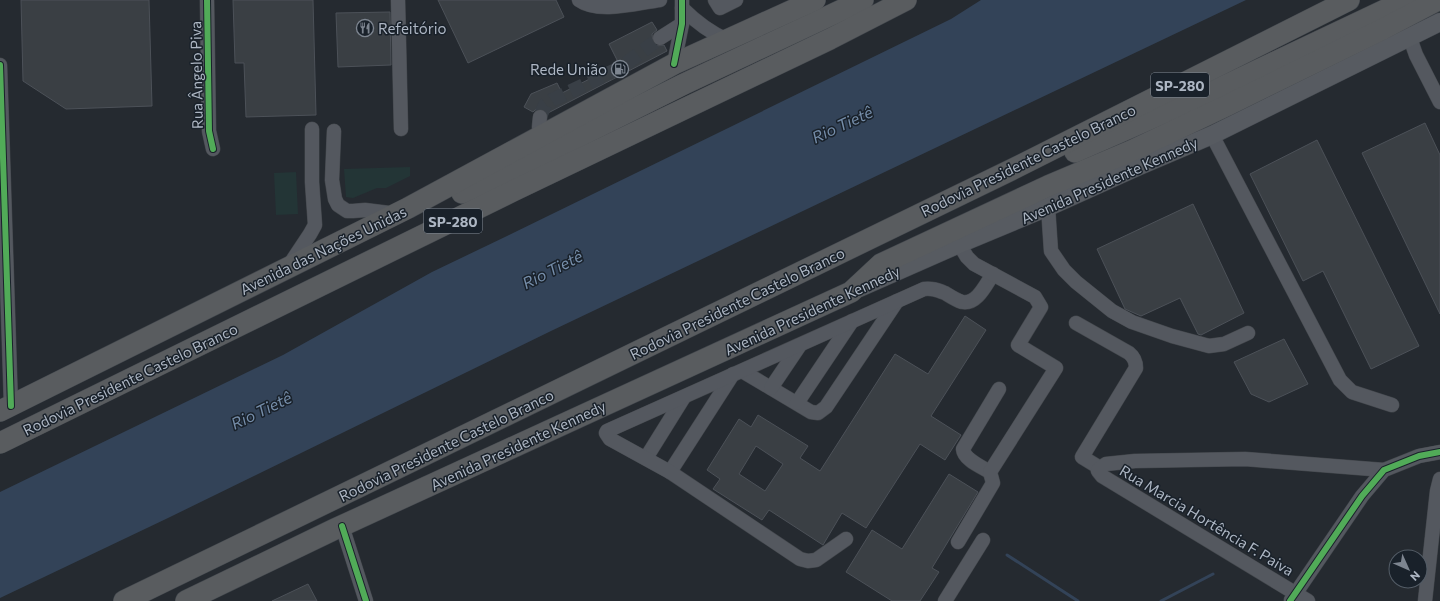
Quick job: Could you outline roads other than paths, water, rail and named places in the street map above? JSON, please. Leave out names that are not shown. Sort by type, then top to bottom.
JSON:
[{"type":"highway","name":"Avenida das Nações Unidas","points":[[5,408],[403,211],[541,126],[815,0]]},
{"type":"highway","points":[[403,211],[461,193],[488,182],[684,84],[863,0]]},
{"type":"highway","name":"Rodovia Presidente Castelo Branco","points":[[0,443],[513,191],[830,39],[906,0]]},
{"type":"highway","name":"Rodovia Presidente Castelo Branco","points":[[124,601],[1011,170],[1349,0]]},
{"type":"highway","points":[[1011,170],[1057,160],[1218,90],[1406,0]]},
{"type":"highway","points":[[851,292],[881,264],[1035,192],[1131,151],[1383,29],[1438,0]]},
{"type":"highway","name":"Avenida Presidente Kennedy","points":[[186,601],[342,526],[851,292]]},
{"type":"main road","name":"Avenida Presidente Kennedy","points":[[851,292],[1212,135],[1440,22]]},
{"type":"street","name":"Rua Ângelo Piva","points":[[207,0],[209,131],[214,149]]},
{"type":"street","points":[[398,0],[401,129]]},
{"type":"street","points":[[579,0],[585,5],[608,7],[660,0]]},
{"type":"street","points":[[715,0],[720,8],[736,0]]},
{"type":"street","points":[[682,4],[697,22],[708,31],[727,40]]},
{"type":"street","points":[[674,64],[682,24],[682,4]]},
{"type":"street","points":[[660,38],[682,24]]},
{"type":"street","points":[[1410,38],[1416,55],[1440,102]]},
{"type":"street","points":[[0,65],[5,408]]},
{"type":"street","points":[[286,268],[313,229],[315,222],[312,182],[312,129]]},
{"type":"street","points":[[334,131],[332,180],[338,205],[347,211],[403,211]]},
{"type":"street","points":[[1212,135],[1340,380],[1346,388],[1352,392],[1392,405]]},
{"type":"street","points":[[314,205],[337,202]]},
{"type":"street","points":[[1048,207],[1051,251],[1054,256],[1064,270],[1076,282],[1112,311],[1132,322],[1172,336],[1209,346],[1224,344],[1248,333]]},
{"type":"street","points":[[959,244],[969,261],[1032,295],[1037,300],[1041,307],[1018,345],[1056,368],[990,472]]},
{"type":"street","points":[[846,539],[816,560],[808,561],[800,559],[670,472],[610,439],[606,433],[607,431],[684,396],[924,289],[936,289],[962,302],[970,301],[983,290],[993,274]]},
{"type":"street","points":[[738,373],[771,388],[811,412],[818,413],[826,407],[897,301]]},
{"type":"street","points":[[797,403],[853,321]]},
{"type":"street","name":"Rua Marcia Hortência F. Paiva","points":[[1076,323],[1129,353],[1134,357],[1136,362],[1136,368],[1082,457],[1101,472],[1292,597],[1308,601]]},
{"type":"street","points":[[771,388],[801,345]]},
{"type":"street","points":[[670,472],[738,373]]},
{"type":"street","points":[[958,542],[993,483],[990,472],[968,458],[963,449],[999,389]]},
{"type":"street","points":[[646,458],[684,396]]},
{"type":"street","points":[[1101,472],[1106,464],[1136,461],[1244,459],[1384,470],[1419,456],[1440,452]]},
{"type":"street","points":[[1292,597],[1362,496],[1384,470]]},
{"type":"street","points":[[1425,601],[1437,491],[1440,479]]},
{"type":"street","points":[[342,526],[366,601]]},
{"type":"street","points":[[945,601],[983,540]]},
{"type":"water","name":"Rio Tietê","points":[[981,0],[1246,0],[551,331],[168,518],[0,598],[0,492],[283,355],[432,272],[951,19]]},
{"type":"waterway","points":[[1007,555],[1078,601]]},
{"type":"waterway","points":[[1161,601],[1213,574]]},
{"type":"tunnel","points":[[540,117],[545,105],[552,100],[620,68],[660,38]]},
{"type":"place","name":"Refeitório","points":[[365,28]]},
{"type":"place","name":"Rede União","points":[[620,69]]}]
